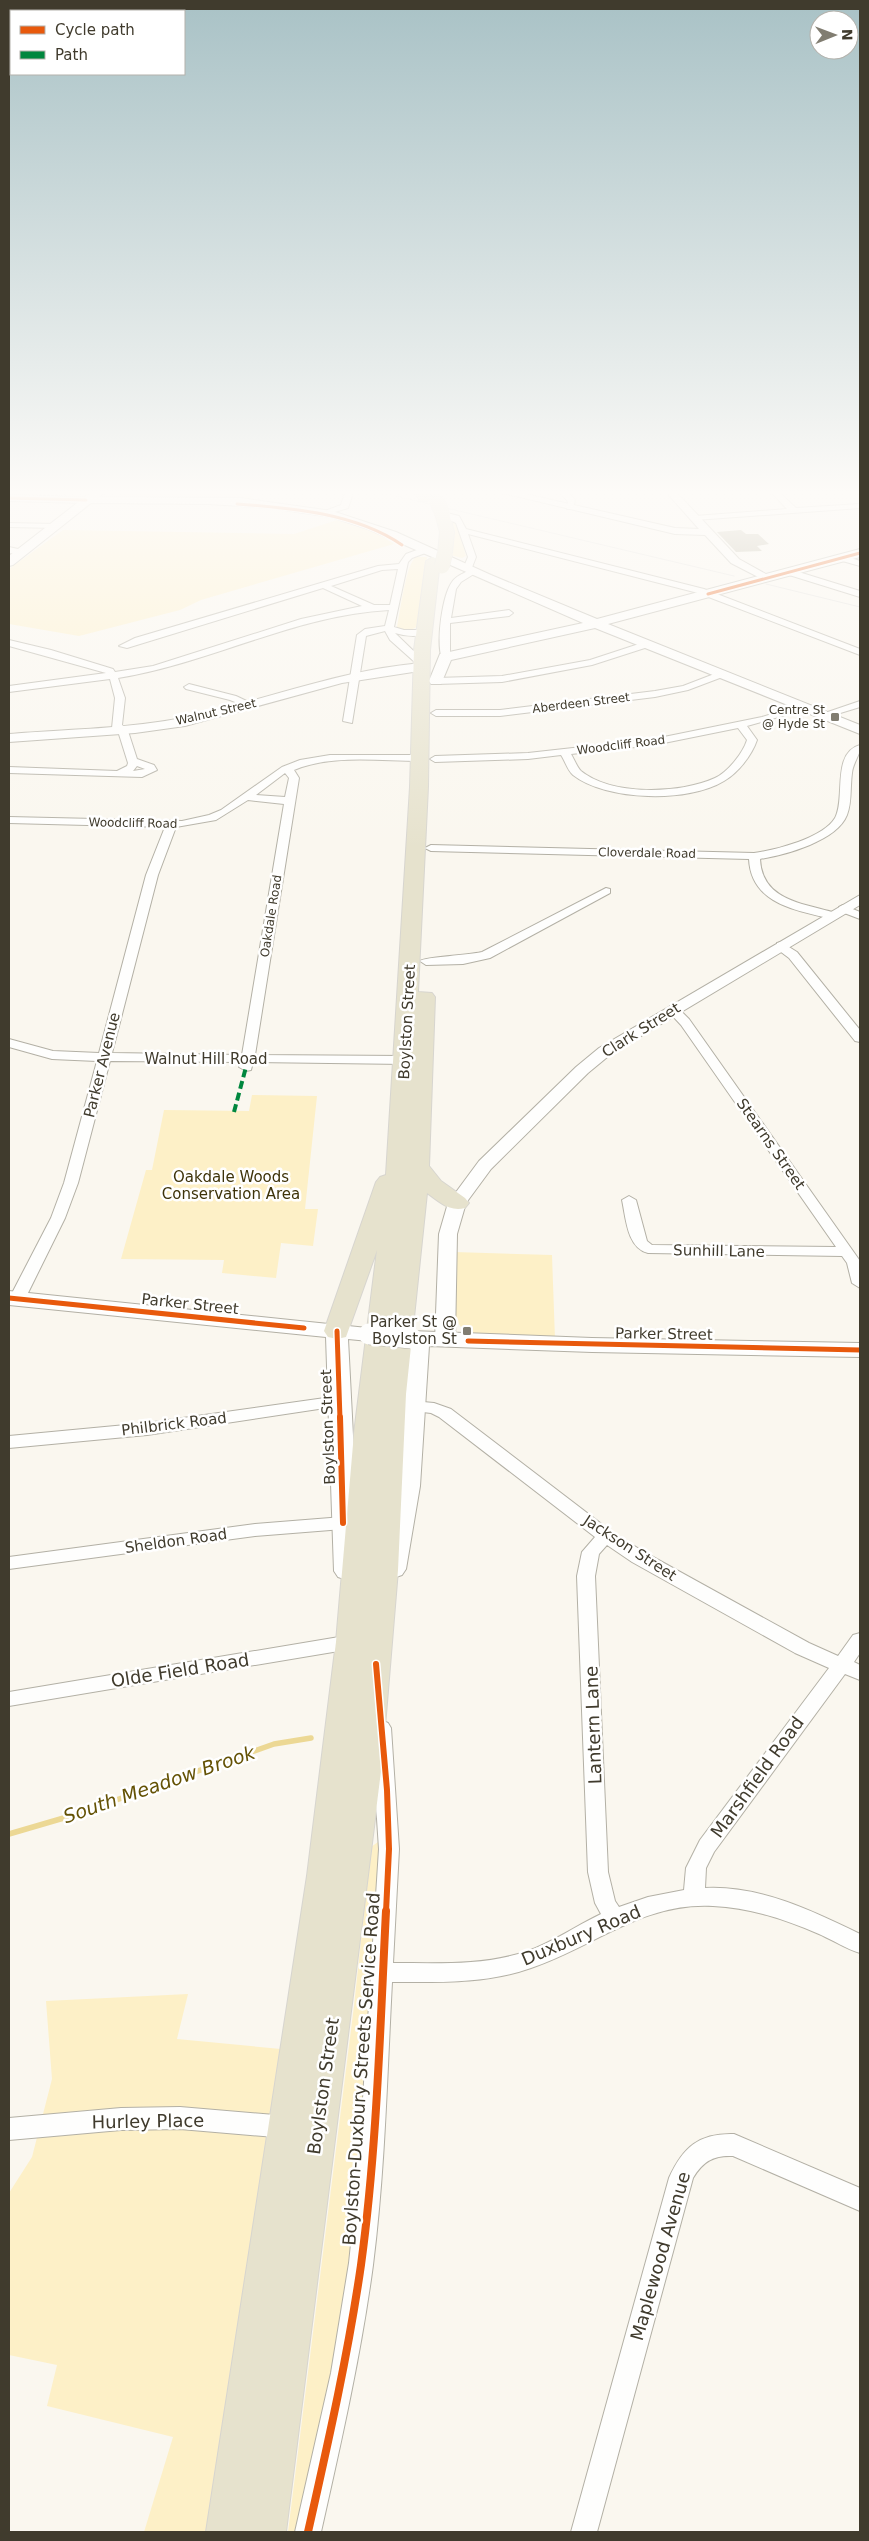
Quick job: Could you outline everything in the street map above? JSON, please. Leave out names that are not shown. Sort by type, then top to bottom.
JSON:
[{"type":"highway","name":"Boylston Street","points":[[264,2532],[360,1817],[368,1648],[368,1433],[394,1219],[408,1158],[426,961],[431,848],[421,665],[426,612]]},
{"type":"highway","name":"Boylston Street","points":[[408,1158],[404,1060],[427,758],[436,714],[435,612]]},
{"type":"highway","points":[[338,1331],[408,1158],[434,1186],[457,1203]]},
{"type":"highway","name":"Boylston Street","points":[[228,2532],[332,1810],[368,1648]]},
{"type":"main road","points":[[569,612],[860,730]]},
{"type":"main road","points":[[436,681],[446,657],[641,612]]},
{"type":"main road","name":"Walnut Street","points":[[9,738],[191,720],[396,668],[421,665]]},
{"type":"main road","name":"Parker Street","points":[[13,1298],[445,1340],[860,1350]]},
{"type":"main road","name":"Boylston Street","points":[[338,1331],[344,1523],[368,1648]]},
{"type":"main road","name":"Boylston Street","points":[[368,1648],[401,1532],[408,1486],[414,1338]]},
{"type":"street","points":[[124,646],[138,640],[233,612]]},
{"type":"street","points":[[9,689],[113,676],[170,664],[319,618],[353,612]]},
{"type":"street","points":[[393,612],[389,628],[390,635],[421,665]]},
{"type":"street","points":[[446,657],[446,621],[448,612]]},
{"type":"street","points":[[754,612],[860,652]]},
{"type":"street","points":[[446,621],[509,613]]},
{"type":"street","points":[[348,721],[362,634],[370,630],[389,628],[403,633],[423,632]]},
{"type":"street","points":[[9,643],[39,649],[103,668],[113,676],[120,702],[120,728],[132,761],[131,768],[120,774]]},
{"type":"street","points":[[436,681],[502,680],[592,662],[648,644]]},
{"type":"street","name":"Aberdeen Street","points":[[436,714],[500,713],[655,694],[685,688],[722,674]]},
{"type":"street","points":[[188,687],[233,698],[250,705]]},
{"type":"street","points":[[824,715],[860,704]]},
{"type":"street","name":"Woodcliff Road","points":[[9,820],[171,825],[212,818],[225,812],[286,768],[324,758],[498,758],[565,753],[662,740],[778,717],[804,707]]},
{"type":"street","points":[[565,753],[576,772],[599,785],[642,793],[683,790],[721,779],[748,752],[752,740],[740,724]]},
{"type":"street","name":"Cloverdale Road","points":[[431,848],[754,856],[772,854],[826,832],[836,824],[843,812],[849,760],[860,748]]},
{"type":"street","points":[[9,770],[142,774],[152,770],[150,767],[132,761]]},
{"type":"street","name":"Oakdale Road","points":[[246,1063],[294,776],[286,768]]},
{"type":"street","points":[[246,797],[290,800]]},
{"type":"street","name":"Parker Avenue","points":[[13,1298],[58,1218],[68,1192],[152,875],[171,825]]},
{"type":"street","points":[[754,856],[756,875],[770,893],[788,902],[860,916]]},
{"type":"street","points":[[426,961],[463,960],[486,955],[606,891]]},
{"type":"street","name":"Clark Street","points":[[457,1203],[485,1165],[589,1064],[614,1046],[673,1010],[860,899]]},
{"type":"street","points":[[781,946],[793,955],[860,1038]]},
{"type":"street","name":"Stearns Street","points":[[673,1010],[686,1022],[846,1250],[854,1263],[860,1283]]},
{"type":"street","name":"Walnut Hill Road","points":[[9,1043],[52,1055],[104,1058],[246,1063],[404,1060]]},
{"type":"street","name":"Sunhill Lane","points":[[629,1200],[640,1242],[648,1250],[823,1252],[846,1250]]},
{"type":"street","points":[[445,1340],[448,1234],[457,1203]]},
{"type":"street","name":"Philbrick Road","points":[[9,1442],[147,1429],[339,1401]]},
{"type":"street","name":"Jackson Street","points":[[412,1406],[434,1408],[445,1413],[606,1536],[638,1557],[764,1628],[860,1673]]},
{"type":"street","name":"Sheldon Road","points":[[9,1563],[256,1530],[344,1523]]},
{"type":"street","name":"Lantern Lane","points":[[606,1536],[591,1552],[586,1576],[598,1872],[605,1903],[614,1918]]},
{"type":"street","name":"Marshfield Road","points":[[694,1897],[696,1868],[707,1846],[860,1640]]},
{"type":"street","name":"Olde Field Road","points":[[9,1699],[368,1648]]},
{"type":"street","name":"Boylston-Duxbury Streets Service Road","points":[[308,2532],[344,2373],[361,2263],[375,2126],[389,1826],[368,1648]]},
{"type":"street","name":"Duxbury Road","points":[[382,1972],[469,1972],[510,1965],[548,1952],[614,1918],[660,1902],[694,1897],[729,1897],[765,1904],[806,1918],[860,1944]]},
{"type":"street","name":"Hurley Place","points":[[9,2129],[105,2120],[180,2118],[287,2127]]},
{"type":"street","name":"Maplewood Avenue","points":[[584,2532],[678,2188],[689,2160],[705,2148],[723,2144],[734,2145],[860,2200]]},
{"type":"green space","points":[[9,612],[174,612],[79,636],[9,624]]},
{"type":"green space","points":[[400,612],[419,612],[417,627],[404,630],[397,627]]},
{"type":"green space","name":"Oakdale Woods Conservation Area","points":[[252,1095],[317,1096],[305,1209],[318,1209],[313,1246],[281,1243],[276,1278],[222,1273],[224,1260],[121,1259],[146,1170],[152,1170],[164,1110],[249,1111]]},
{"type":"green space","points":[[454,1252],[552,1255],[555,1339],[477,1334],[463,1330],[455,1318]]},
{"type":"green space","points":[[378,1842],[380,1850],[365,2096],[349,2273],[325,2412],[296,2532],[288,2532],[354,2006],[371,1847]]},
{"type":"green space","points":[[188,1994],[177,2039],[281,2049],[209,2532],[144,2532],[173,2437],[47,2406],[57,2365],[9,2355],[9,2193],[32,2157],[52,2079],[46,2001]]},
{"type":"waterway","name":"South Meadow Brook","points":[[9,1834],[74,1815],[274,1744],[311,1738]]},
{"type":"marked path","points":[[234,1112],[246,1067]]},
{"type":"cycle path","points":[[9,1298],[304,1328]]},
{"type":"cycle path","points":[[337,1331],[343,1523]]},
{"type":"cycle path","points":[[468,1341],[860,1350]]},
{"type":"cycle path","points":[[308,2532],[344,2373],[361,2263],[375,2126],[389,1849],[387,1790],[376,1664]]},
{"type":"place","name":"Centre St @ Hyde St","points":[[835,717]]},
{"type":"place","name":"Parker St @ Boylston St","points":[[467,1331]]}]
